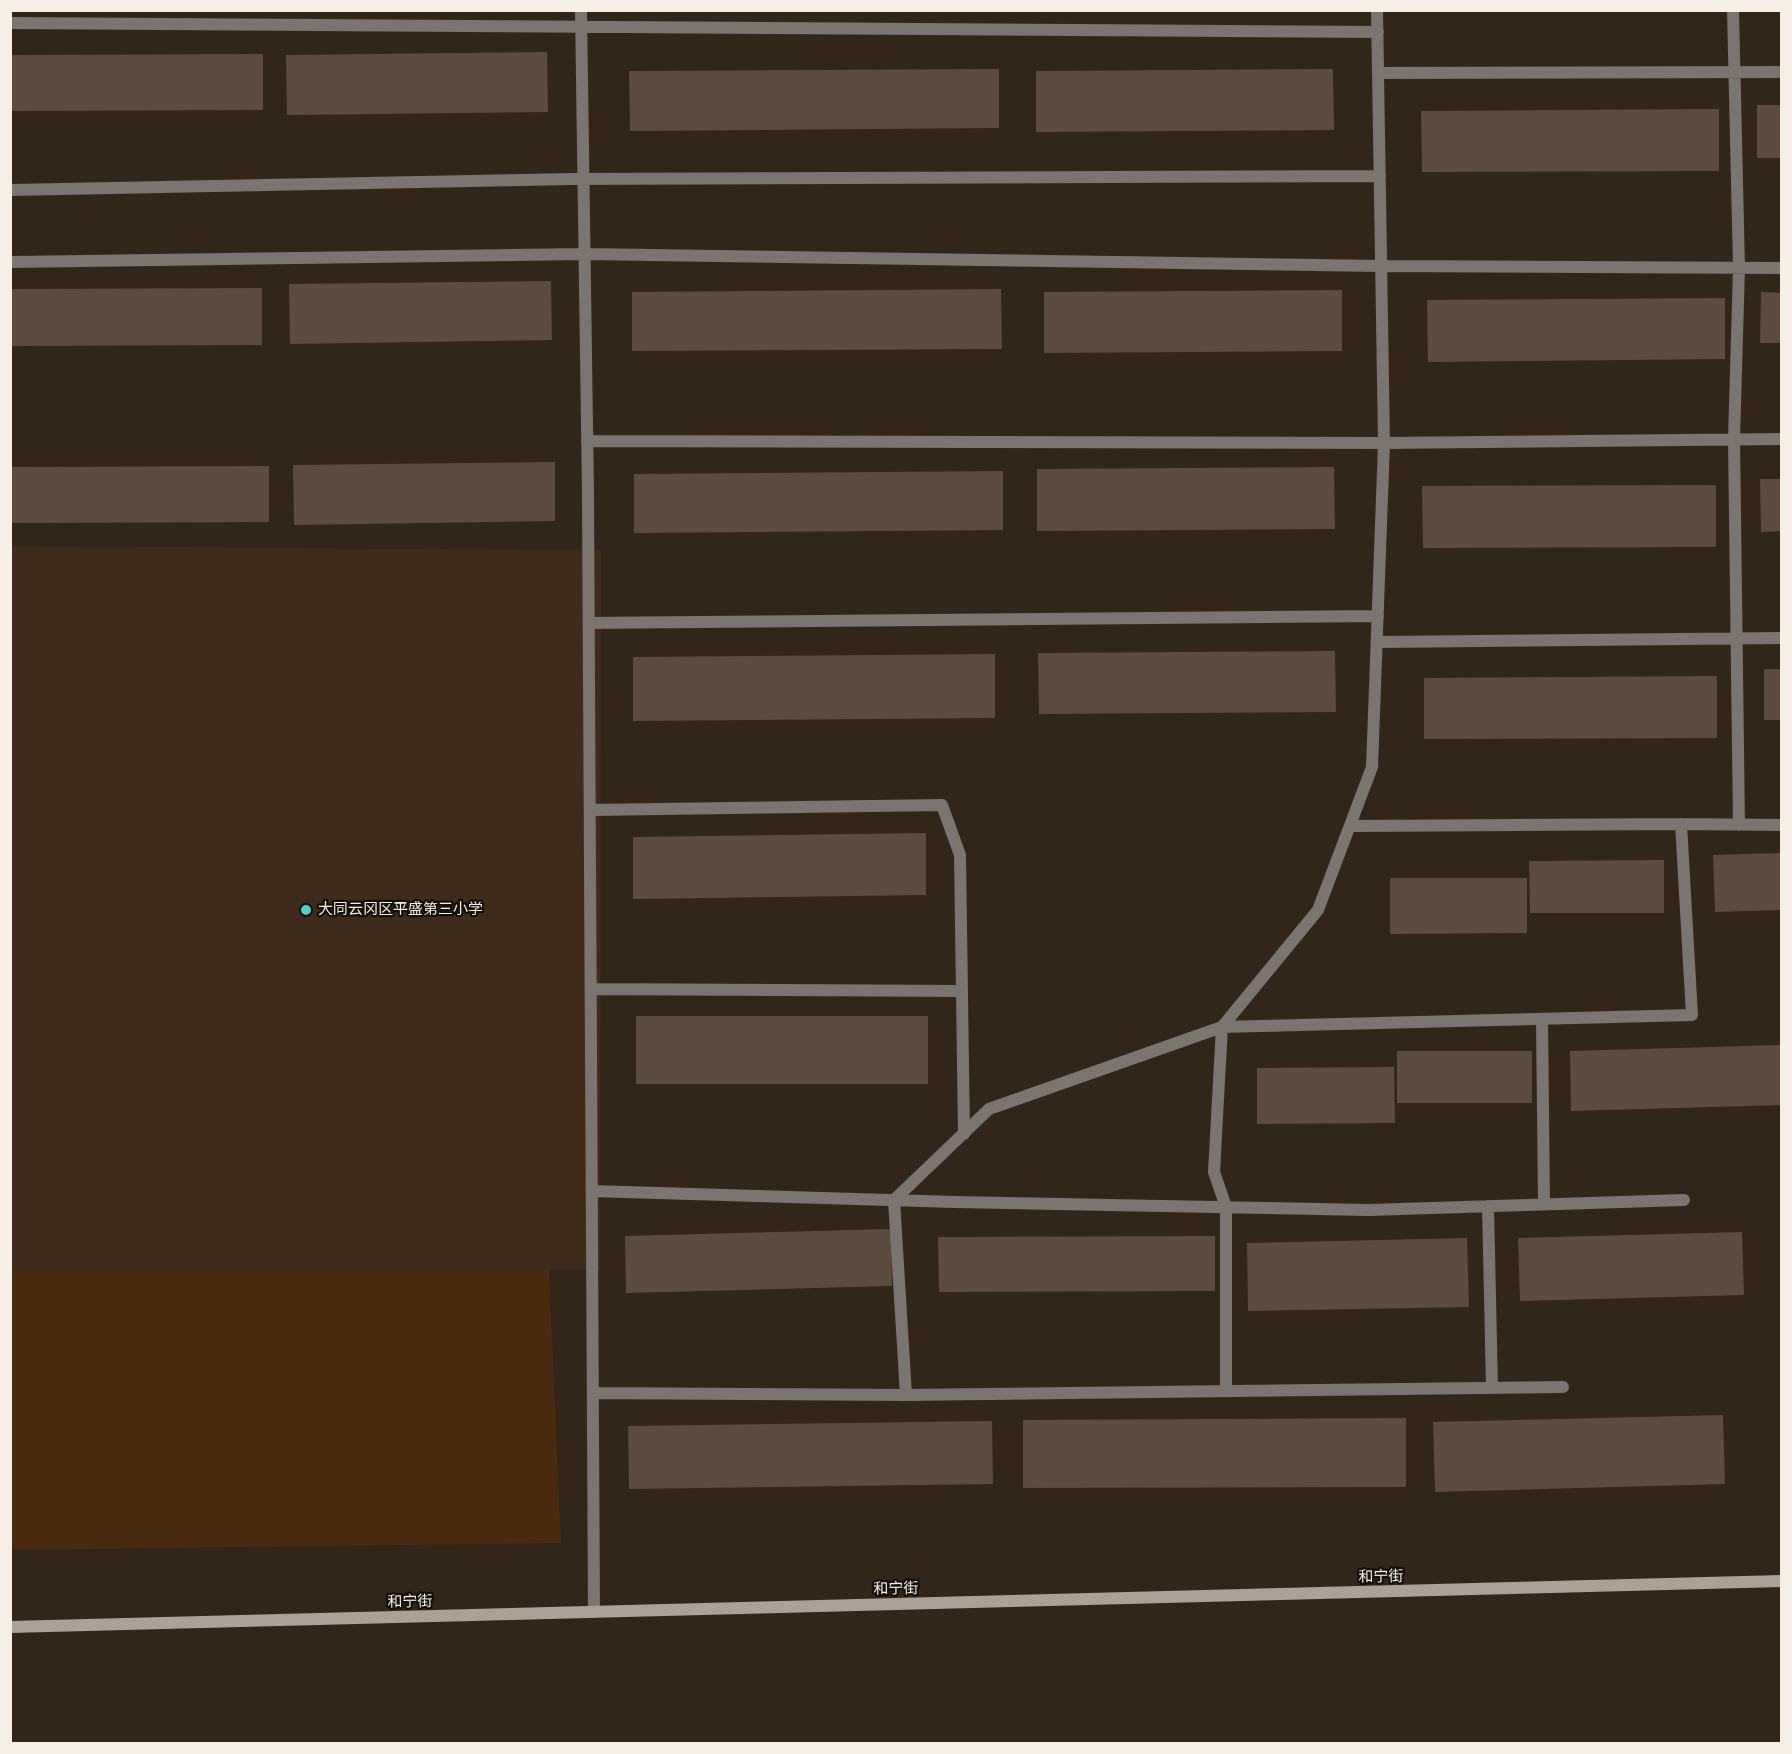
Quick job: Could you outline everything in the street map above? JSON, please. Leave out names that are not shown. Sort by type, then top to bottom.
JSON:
[{"type":"main road","name":"和宁街","points":[[10,1627],[1782,1581]]},
{"type":"lane","points":[[581,10],[589,623],[594,1612]]},
{"type":"lane","points":[[1226,1391],[1226,1207],[1214,1172],[1222,1027],[1318,910],[1372,767],[1384,443],[1377,10]]},
{"type":"lane","points":[[1733,10],[1739,268],[1734,440],[1739,825]]},
{"type":"lane","points":[[10,23],[1378,32]]},
{"type":"lane","points":[[1379,73],[1782,72]]},
{"type":"lane","points":[[10,189],[584,179],[1380,176]]},
{"type":"lane","points":[[10,262],[585,254],[1381,266],[1782,268]]},
{"type":"lane","points":[[587,441],[1384,443],[1782,439]]},
{"type":"lane","points":[[589,623],[1378,616]]},
{"type":"lane","points":[[1377,642],[1782,638]]},
{"type":"lane","points":[[590,810],[942,805],[960,855],[964,1134]]},
{"type":"lane","points":[[894,1200],[989,1109],[1222,1027],[1692,1015],[1682,824]]},
{"type":"lane","points":[[1350,826],[1782,825]]},
{"type":"lane","points":[[591,990],[962,991]]},
{"type":"lane","points":[[1542,1019],[1544,1204]]},
{"type":"lane","points":[[592,1191],[1369,1210],[1684,1200]]},
{"type":"lane","points":[[894,1200],[906,1395]]},
{"type":"lane","points":[[1488,1206],[1492,1388]]},
{"type":"lane","points":[[593,1394],[906,1395],[1563,1387]]},
{"type":"shaded area","name":"大同云冈区平盛第三小学","points":[[11,546],[601,550],[600,1270],[11,1270]]},
{"type":"shaded area","points":[[10,1270],[549,1270],[561,1543],[11,1550]]},
{"type":"building","points":[[547,52],[548,112],[287,115],[286,55]]},
{"type":"building","points":[[263,54],[263,110],[10,111],[10,55]]},
{"type":"building","points":[[999,69],[999,128],[630,131],[629,71]]},
{"type":"building","points":[[1333,69],[1334,130],[1036,132],[1036,71]]},
{"type":"building","points":[[1757,105],[1782,105],[1782,158],[1757,158]]},
{"type":"building","points":[[1719,109],[1719,171],[1422,172],[1421,111]]},
{"type":"building","points":[[551,281],[552,340],[290,344],[289,284]]},
{"type":"building","points":[[262,288],[262,345],[10,346],[10,289]]},
{"type":"building","points":[[1001,289],[1002,349],[632,351],[632,292]]},
{"type":"building","points":[[1342,290],[1342,351],[1044,353],[1044,292]]},
{"type":"building","points":[[1761,292],[1782,293],[1782,343],[1760,343]]},
{"type":"building","points":[[1725,298],[1725,359],[1428,362],[1427,300]]},
{"type":"building","points":[[555,462],[555,521],[294,525],[293,465]]},
{"type":"building","points":[[269,466],[269,522],[10,523],[10,467]]},
{"type":"building","points":[[1334,467],[1335,529],[1037,531],[1037,469]]},
{"type":"building","points":[[1003,471],[1003,530],[634,533],[634,474]]},
{"type":"building","points":[[1760,479],[1782,479],[1782,531],[1761,532]]},
{"type":"building","points":[[1716,485],[1716,547],[1423,548],[1422,486]]},
{"type":"building","points":[[1335,651],[1336,712],[1039,714],[1038,653]]},
{"type":"building","points":[[995,654],[995,718],[633,721],[633,657]]},
{"type":"building","points":[[1764,669],[1782,669],[1782,720],[1764,720]]},
{"type":"building","points":[[1717,676],[1717,738],[1424,739],[1424,678]]},
{"type":"building","points":[[926,833],[926,895],[633,899],[633,837]]},
{"type":"building","points":[[1782,853],[1782,910],[1715,912],[1713,855]]},
{"type":"building","points":[[1664,860],[1664,913],[1530,913],[1529,861]]},
{"type":"building","points":[[1390,878],[1527,878],[1527,933],[1390,934]]},
{"type":"building","points":[[636,1016],[928,1016],[928,1084],[636,1084]]},
{"type":"building","points":[[1782,1045],[1782,1105],[1571,1111],[1570,1051]]},
{"type":"building","points":[[1397,1051],[1532,1051],[1532,1103],[1397,1103]]},
{"type":"building","points":[[1394,1067],[1395,1123],[1257,1124],[1257,1068]]},
{"type":"building","points":[[891,1229],[892,1286],[626,1293],[625,1236]]},
{"type":"building","points":[[1742,1232],[1744,1295],[1520,1301],[1518,1238]]},
{"type":"building","points":[[1215,1236],[1215,1291],[939,1292],[938,1237]]},
{"type":"building","points":[[1467,1238],[1469,1307],[1248,1311],[1247,1243]]},
{"type":"building","points":[[1723,1415],[1725,1484],[1435,1492],[1433,1422]]},
{"type":"building","points":[[1406,1418],[1406,1487],[1023,1488],[1023,1420]]},
{"type":"building","points":[[992,1421],[993,1484],[629,1489],[628,1426]]},
{"type":"place","name":"大同云冈区平盛第三小学","points":[[306,910]]}]
